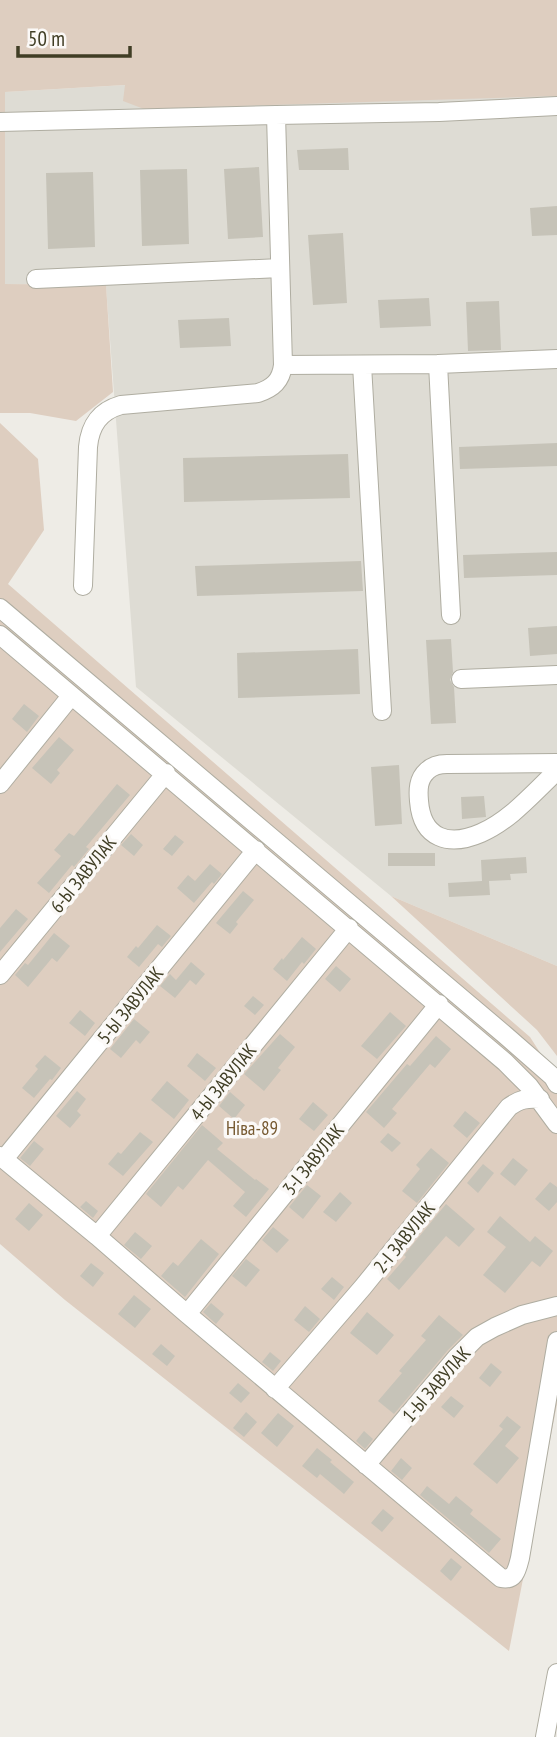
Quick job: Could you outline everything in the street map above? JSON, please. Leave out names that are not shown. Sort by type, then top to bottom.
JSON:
[{"type":"street","points":[[0,121],[439,112],[557,106]]},
{"type":"street","points":[[83,586],[88,447],[92,427],[97,419],[104,412],[121,405],[258,393],[276,384],[280,378],[283,365],[275,115]]},
{"type":"street","points":[[36,279],[280,268]]},
{"type":"street","points":[[283,365],[438,364],[557,359]]},
{"type":"street","points":[[438,364],[451,615]]},
{"type":"street","points":[[362,365],[382,711]]},
{"type":"street","points":[[0,608],[556,1080]]},
{"type":"street","points":[[0,635],[505,1062],[540,1099],[557,1125]]},
{"type":"street","points":[[461,679],[557,675]]},
{"type":"street","points":[[0,784],[71,696]]},
{"type":"street","points":[[557,763],[447,764],[433,767],[426,771],[419,785],[423,823],[430,832],[442,838],[457,839],[475,835],[503,819],[557,771]]},
{"type":"street","name":"6-Ы ЗАВУЛАК","points":[[0,975],[166,774]]},
{"type":"street","name":"5-Ы ЗАВУЛАК","points":[[2,1158],[256,850]]},
{"type":"street","name":"4-Ы ЗАВУЛАК","points":[[97,1236],[349,928]]},
{"type":"street","name":"3-І ЗАВУЛАК","points":[[187,1314],[439,1004]]},
{"type":"street","name":"2-І ЗАВУЛАК","points":[[275,1389],[363,1287],[509,1107],[529,1098],[540,1099]]},
{"type":"street","points":[[2,1158],[488,1569],[506,1580],[516,1573],[520,1558],[557,1341]]},
{"type":"street","name":"1-Ы ЗАВУЛАК","points":[[366,1465],[457,1357],[477,1338],[522,1315],[557,1306]]},
{"type":"street","points":[[545,1737],[557,1672]]},
{"type":"shaded area","points":[[557,60],[557,966],[391,896],[136,687],[106,286],[5,284],[5,92]]},
{"type":"green space","points":[[0,0],[557,0],[557,96],[144,109],[123,101],[125,85],[5,92],[5,284],[106,285],[113,392],[76,421],[30,413],[0,413]]},
{"type":"green space","name":"Ніва-89","points":[[0,423],[38,459],[44,530],[8,584],[530,1037],[557,1079],[557,1404],[509,1651],[65,1300],[0,1244]]},
{"type":"green space","points":[[391,896],[557,966],[557,1056],[537,1030]]},
{"type":"building","points":[[348,148],[349,170],[299,170],[297,150]]},
{"type":"building","points":[[259,167],[263,237],[228,239],[224,169]]},
{"type":"building","points":[[187,169],[189,244],[142,246],[140,170]]},
{"type":"building","points":[[93,172],[95,247],[48,249],[46,173]]},
{"type":"building","points":[[557,206],[557,235],[532,236],[530,208]]},
{"type":"building","points":[[343,233],[347,303],[313,305],[308,235]]},
{"type":"building","points":[[429,298],[431,326],[380,328],[378,300]]},
{"type":"building","points":[[499,301],[501,350],[468,351],[466,302]]},
{"type":"building","points":[[229,318],[231,346],[180,348],[178,320]]},
{"type":"building","points":[[557,443],[557,466],[460,469],[459,447]]},
{"type":"building","points":[[348,454],[350,498],[184,502],[183,458]]},
{"type":"building","points":[[557,552],[557,575],[464,578],[463,555]]},
{"type":"building","points":[[361,561],[363,591],[197,596],[195,566]]},
{"type":"building","points":[[557,626],[557,654],[530,656],[528,628]]},
{"type":"building","points":[[451,639],[453,672],[450,680],[454,687],[456,723],[431,724],[426,640]]},
{"type":"building","points":[[358,649],[360,694],[238,698],[237,653]]},
{"type":"building","points":[[24,704],[39,716],[27,732],[12,719]]},
{"type":"building","points":[[59,737],[74,750],[57,770],[60,773],[51,784],[32,768]]},
{"type":"building","points":[[399,765],[402,824],[375,826],[371,767]]},
{"type":"building","points":[[117,784],[130,795],[86,847],[89,849],[49,893],[37,883],[61,856],[54,850],[69,833],[74,836]]},
{"type":"building","points":[[484,796],[486,817],[462,819],[461,797]]},
{"type":"building","points":[[131,834],[143,845],[134,856],[121,845]]},
{"type":"building","points":[[175,835],[184,842],[172,856],[163,849]]},
{"type":"building","points":[[388,853],[435,853],[435,866],[388,866]]},
{"type":"building","points":[[526,857],[527,873],[510,874],[511,880],[489,881],[490,895],[449,897],[448,883],[482,881],[481,860]]},
{"type":"building","points":[[210,864],[222,874],[194,903],[177,888],[188,875],[195,881]]},
{"type":"building","points":[[243,891],[254,900],[230,934],[216,923]]},
{"type":"building","points":[[16,909],[28,919],[0,952],[0,928]]},
{"type":"building","points":[[157,925],[171,936],[162,947],[158,944],[139,967],[127,957]]},
{"type":"building","points":[[54,933],[70,946],[57,962],[52,958],[28,987],[15,975],[25,963],[28,965]]},
{"type":"building","points":[[302,937],[316,949],[287,981],[273,969]]},
{"type":"building","points":[[191,962],[205,974],[196,985],[190,980],[175,998],[160,986],[170,974],[176,980]]},
{"type":"building","points":[[336,966],[351,979],[340,992],[325,979]]},
{"type":"building","points":[[253,996],[264,1005],[255,1015],[244,1006]]},
{"type":"building","points":[[80,1010],[95,1023],[85,1036],[69,1023]]},
{"type":"building","points":[[390,1012],[406,1026],[377,1059],[361,1046]]},
{"type":"building","points":[[134,1019],[150,1032],[140,1044],[136,1040],[121,1058],[110,1049]]},
{"type":"building","points":[[280,1034],[295,1047],[264,1091],[244,1074]]},
{"type":"building","points":[[436,1036],[451,1049],[435,1068],[430,1064],[392,1109],[397,1113],[384,1128],[366,1112],[407,1064],[410,1066]]},
{"type":"building","points":[[197,1053],[216,1068],[205,1081],[187,1066]]},
{"type":"building","points":[[45,1055],[61,1068],[34,1098],[22,1088],[38,1069],[35,1066]]},
{"type":"building","points":[[167,1081],[189,1100],[174,1119],[151,1100]]},
{"type":"building","points":[[77,1091],[86,1099],[77,1111],[81,1115],[70,1128],[56,1116]]},
{"type":"building","points":[[230,1092],[245,1105],[234,1119],[219,1106]]},
{"type":"building","points":[[313,1102],[328,1115],[314,1131],[299,1119]]},
{"type":"building","points":[[465,1111],[480,1123],[467,1138],[453,1126]]},
{"type":"building","points":[[202,1125],[223,1143],[217,1149],[269,1189],[246,1217],[233,1206],[245,1192],[208,1160],[183,1190],[178,1186],[161,1207],[146,1194]]},
{"type":"building","points":[[140,1132],[153,1142],[123,1176],[108,1164],[118,1152],[121,1154]]},
{"type":"building","points":[[388,1133],[401,1143],[392,1152],[380,1142]]},
{"type":"building","points":[[34,1141],[44,1149],[30,1166],[20,1158]]},
{"type":"building","points":[[431,1148],[449,1163],[417,1203],[402,1191],[420,1169],[416,1165]]},
{"type":"building","points":[[513,1158],[528,1170],[515,1186],[500,1174]]},
{"type":"building","points":[[483,1164],[494,1173],[478,1193],[467,1183]]},
{"type":"building","points":[[550,1182],[557,1187],[557,1202],[549,1211],[535,1199]]},
{"type":"building","points":[[307,1185],[321,1196],[303,1219],[289,1207]]},
{"type":"building","points":[[340,1192],[352,1203],[336,1222],[323,1212]]},
{"type":"building","points":[[86,1201],[98,1211],[93,1218],[80,1207]]},
{"type":"building","points":[[29,1203],[43,1215],[29,1231],[15,1219]]},
{"type":"building","points":[[446,1204],[475,1229],[459,1247],[446,1236],[399,1290],[387,1279]]},
{"type":"building","points":[[500,1216],[530,1242],[535,1236],[553,1251],[540,1267],[532,1261],[505,1293],[483,1275],[506,1247],[487,1232]]},
{"type":"building","points":[[273,1227],[289,1240],[277,1253],[262,1240]]},
{"type":"building","points":[[135,1232],[152,1246],[141,1259],[124,1245]]},
{"type":"building","points":[[201,1239],[219,1254],[185,1297],[161,1276],[173,1262],[178,1266]]},
{"type":"building","points":[[246,1259],[260,1270],[246,1287],[232,1276]]},
{"type":"building","points":[[91,1263],[104,1273],[93,1287],[80,1276]]},
{"type":"building","points":[[332,1277],[344,1287],[334,1300],[321,1289]]},
{"type":"building","points":[[134,1295],[151,1309],[135,1328],[118,1314]]},
{"type":"building","points":[[211,1303],[224,1314],[216,1324],[203,1312]]},
{"type":"building","points":[[305,1306],[320,1319],[309,1332],[294,1320]]},
{"type":"building","points":[[367,1312],[394,1335],[377,1355],[350,1333]]},
{"type":"building","points":[[439,1315],[463,1335],[394,1414],[378,1401],[426,1340],[421,1336]]},
{"type":"building","points":[[161,1344],[175,1356],[167,1366],[152,1354]]},
{"type":"building","points":[[270,1352],[281,1361],[273,1371],[262,1362]]},
{"type":"building","points":[[491,1363],[502,1372],[490,1387],[479,1378]]},
{"type":"building","points":[[238,1383],[250,1393],[241,1403],[229,1393]]},
{"type":"building","points":[[451,1396],[464,1406],[454,1418],[441,1407]]},
{"type":"building","points":[[246,1412],[257,1422],[244,1437],[233,1428]]},
{"type":"building","points":[[278,1413],[294,1426],[277,1447],[261,1433]]},
{"type":"building","points":[[507,1416],[521,1427],[505,1446],[519,1458],[497,1484],[473,1464],[503,1429],[499,1426]]},
{"type":"building","points":[[364,1431],[373,1439],[365,1449],[356,1441]]},
{"type":"building","points":[[317,1448],[354,1482],[344,1494],[320,1474],[317,1478],[302,1466]]},
{"type":"building","points":[[401,1458],[412,1468],[402,1480],[391,1471]]},
{"type":"building","points":[[427,1486],[449,1504],[456,1496],[473,1510],[470,1514],[501,1539],[489,1553],[420,1495]]},
{"type":"building","points":[[383,1509],[394,1518],[382,1532],[371,1523]]},
{"type":"building","points":[[451,1558],[462,1567],[451,1581],[440,1571]]}]
